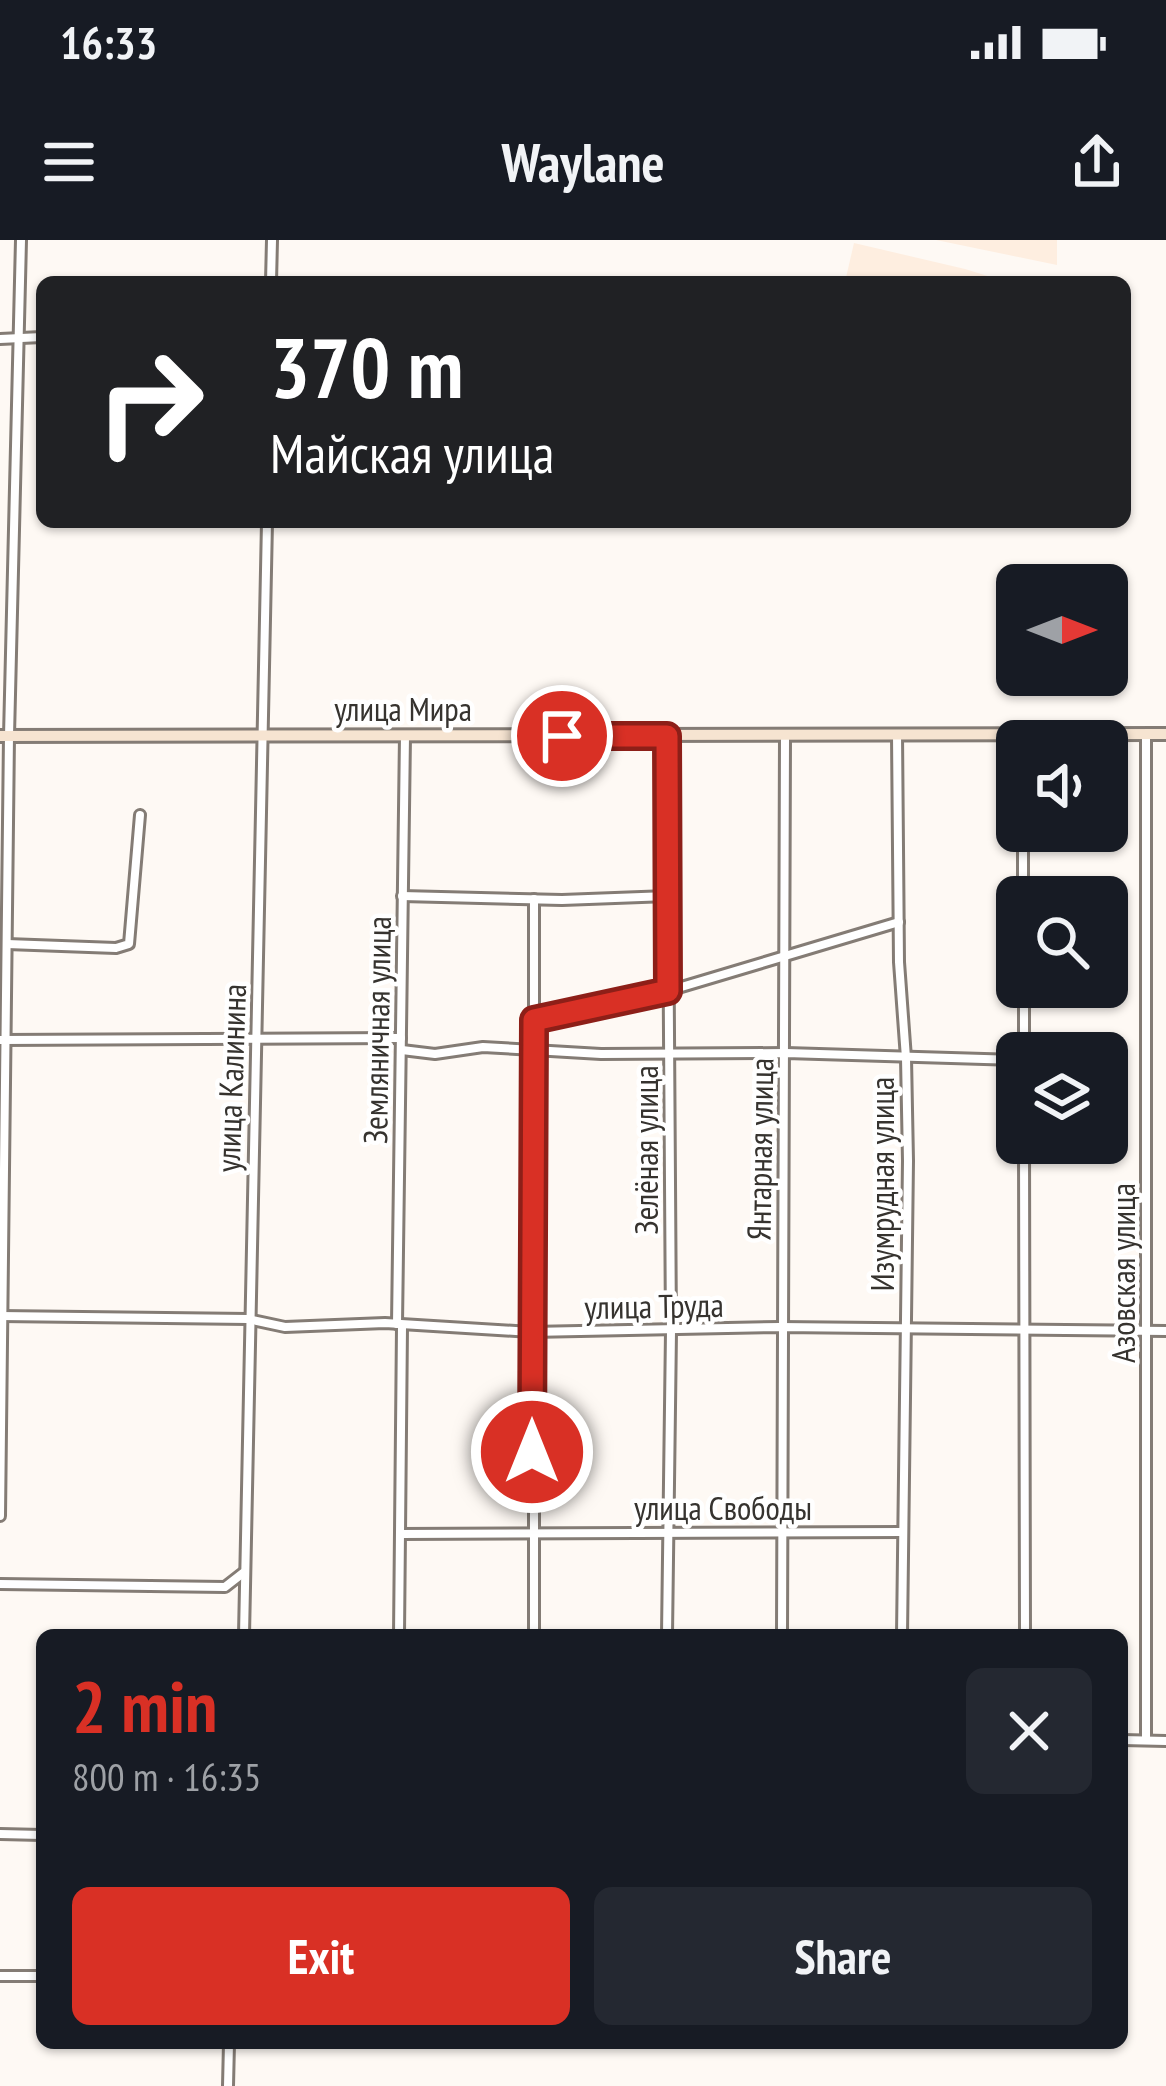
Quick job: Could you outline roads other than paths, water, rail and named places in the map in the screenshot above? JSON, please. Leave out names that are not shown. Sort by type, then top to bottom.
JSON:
[{"type":"main road","name":"улица Мира","points":[[1128,735],[1166,734]]},
{"type":"main road","name":"улица Мира","points":[[4,736],[996,737]]},
{"type":"street","points":[[0,1516],[2,1040],[7,944],[4,736],[22,240]]},
{"type":"street","points":[[271,276],[272,240]]},
{"type":"street","points":[[0,339],[36,337]]},
{"type":"street","name":"улица Калинина","points":[[244,1629],[267,528]]},
{"type":"street","name":"Изумрудная улица","points":[[897,734],[906,1058],[902,1629]]},
{"type":"street","name":"Азовская улица","points":[[1146,734],[1146,1740]]},
{"type":"street","name":"Земляничная улица","points":[[399,1629],[405,736]]},
{"type":"street","name":"Зелёная улица","points":[[667,736],[671,1330],[667,1629]]},
{"type":"street","name":"Янтарная улица","points":[[782,1629],[785,736]]},
{"type":"street","points":[[7,944],[116,948],[129,944],[140,815]]},
{"type":"street","points":[[402,896],[668,896]]},
{"type":"street","points":[[534,899],[534,1629]]},
{"type":"street","points":[[534,1020],[668,991],[899,922]]},
{"type":"street","points":[[2,1040],[401,1038]]},
{"type":"street","points":[[402,1050],[436,1054],[484,1047],[996,1060]]},
{"type":"street","points":[[1024,1164],[1025,1629]]},
{"type":"street","name":"улица Труда","points":[[1,1316],[248,1319],[285,1327],[399,1325],[531,1332],[780,1327],[1166,1331]]},
{"type":"street","name":"улица Свободы","points":[[400,1534],[903,1532]]},
{"type":"street","points":[[0,1585],[224,1587],[245,1572]]},
{"type":"street","points":[[1128,1740],[1166,1741]]},
{"type":"street","points":[[0,1834],[36,1835]]},
{"type":"street","points":[[0,1976],[36,1976]]},
{"type":"street","points":[[228,2086],[230,2049]]}]
